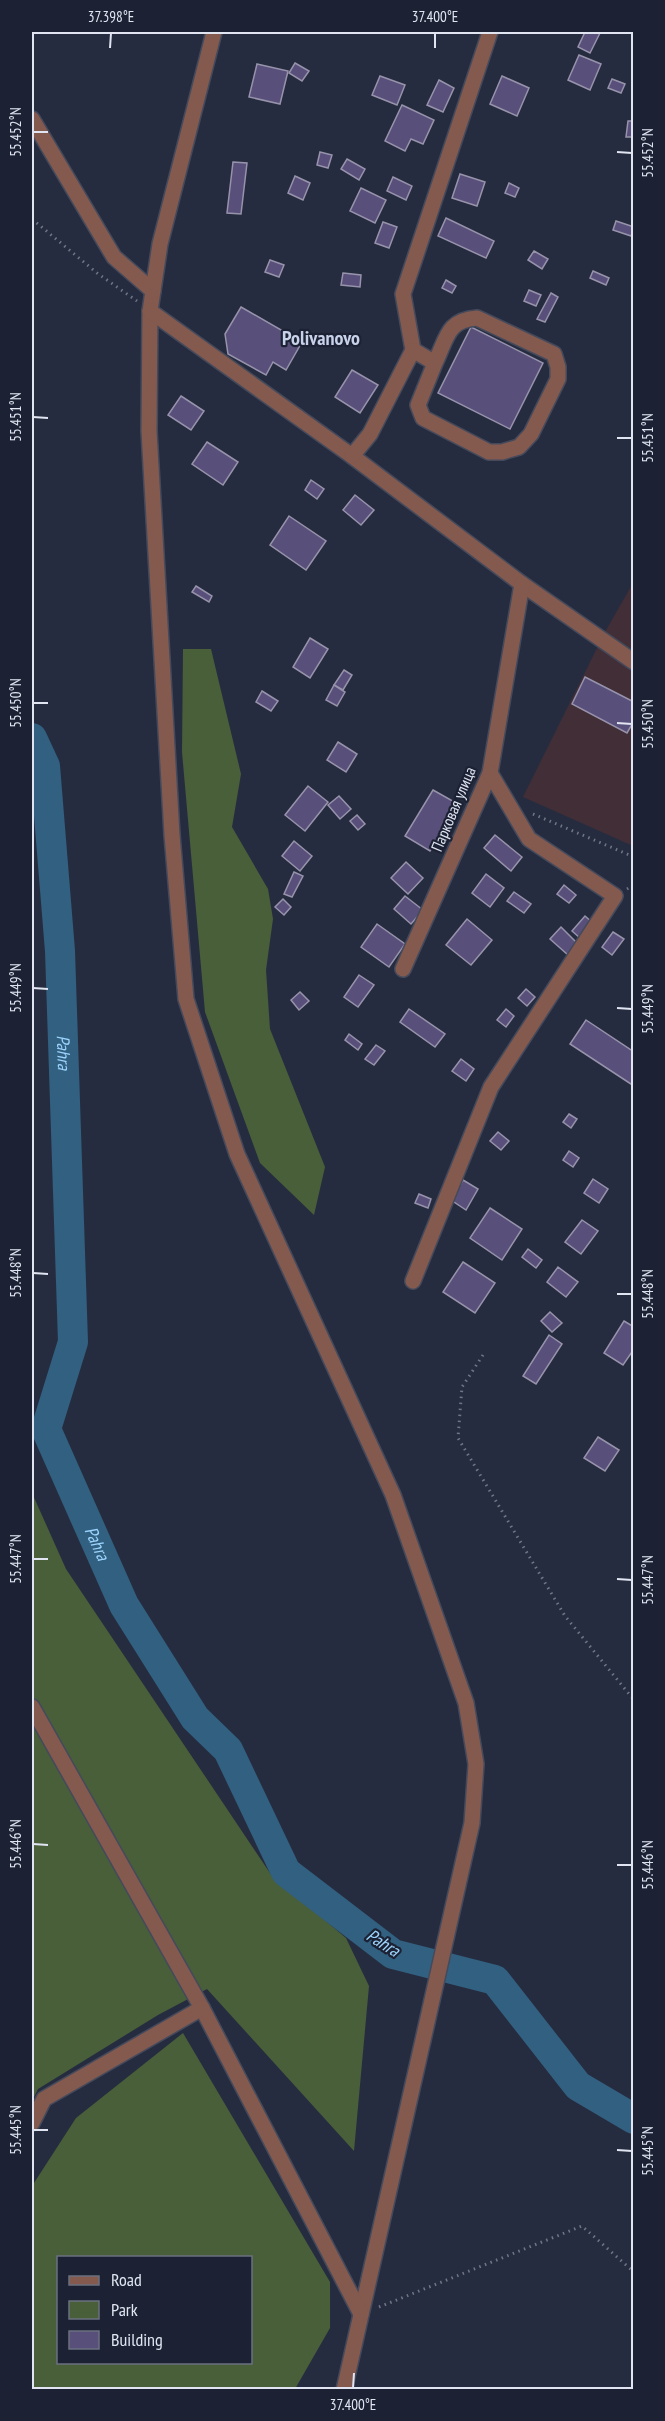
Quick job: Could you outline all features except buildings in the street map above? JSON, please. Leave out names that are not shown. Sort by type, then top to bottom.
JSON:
[{"type":"street","points":[[213,32],[160,244],[150,311],[149,431],[172,835],[186,999],[237,1154],[393,1495],[462,1692],[476,1764],[471,1823],[344,2390]]},
{"type":"street","points":[[352,456],[370,435],[413,350],[403,294],[490,32]]},
{"type":"street","points":[[32,119],[114,257],[153,291]]},
{"type":"street","points":[[150,311],[352,456],[522,584],[633,662]]},
{"type":"street","points":[[477,318],[554,354],[558,367],[558,379],[531,434],[519,447],[502,452],[489,452],[423,418],[418,405],[435,363],[454,324],[463,319],[477,318]]},
{"type":"street","points":[[413,350],[435,363]]},
{"type":"street","name":"Парковая улица","points":[[403,969],[490,773],[522,584]]},
{"type":"street","points":[[413,1281],[491,1087],[615,896],[529,839],[490,773]]},
{"type":"street","points":[[32,1707],[202,2008],[361,2314]]},
{"type":"street","points":[[32,2122],[44,2099],[202,2008]]},
{"type":"path","points":[[32,219],[97,273],[150,311]]},
{"type":"path","points":[[507,803],[633,857]]},
{"type":"path","points":[[483,1355],[462,1388],[458,1438],[565,1616],[633,1700]]},
{"type":"path","points":[[361,2314],[582,2226],[633,2272]]},
{"type":"shaded area","points":[[633,583],[633,846],[523,797],[605,632]]},
{"type":"green space","points":[[183,649],[211,649],[241,774],[232,827],[268,889],[273,919],[266,970],[270,1029],[325,1167],[314,1215],[260,1163],[205,1012],[182,752]]},
{"type":"green space","points":[[32,1493],[66,1569],[272,1876],[346,1938],[369,1986],[354,2151],[207,1989],[158,2015],[38,2089],[32,2101]]},
{"type":"green space","points":[[183,2033],[330,2282],[330,2328],[295,2389],[32,2389],[32,2186],[76,2118]]},
{"type":"waterway","name":"Pahra","points":[[32,738],[45,766],[60,951],[73,1342],[46,1429],[124,1605],[195,1718],[228,1750],[286,1872],[393,1954],[495,1980],[578,2086],[634,2119]]},
{"type":"district","name":"Polivanovo","points":[[321,338]]}]
